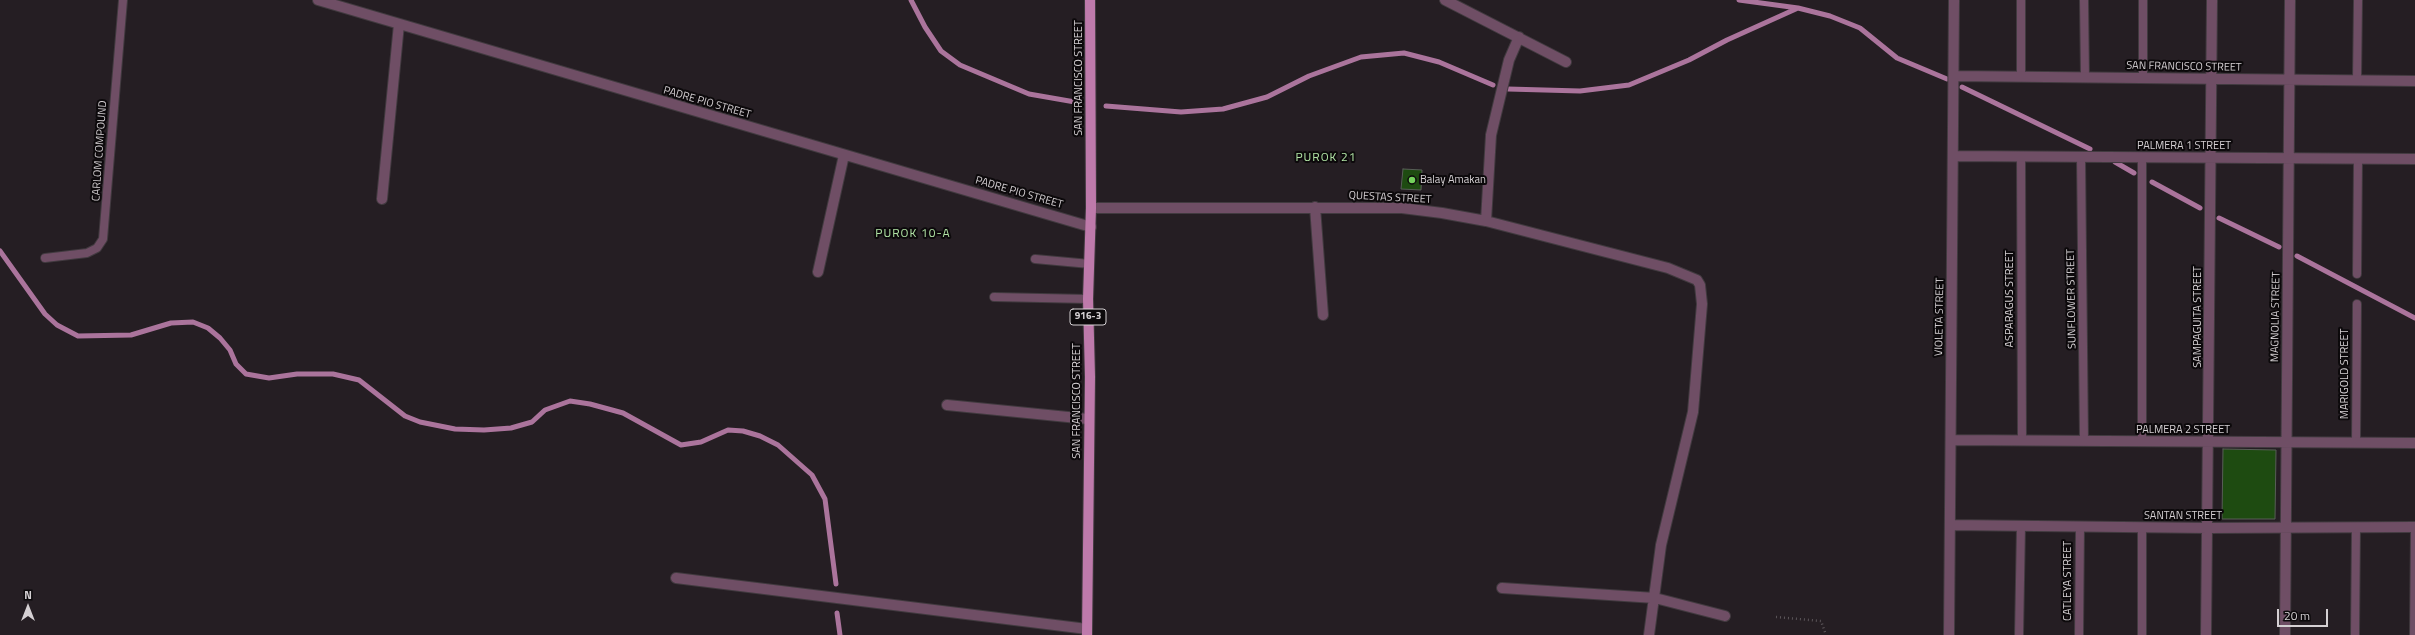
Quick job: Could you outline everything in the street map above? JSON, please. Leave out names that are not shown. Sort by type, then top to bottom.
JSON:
[{"type":"main road","name":"SAN FRANCISCO STREET","points":[[1087,632],[1088,299],[1091,227],[1090,0]]},
{"type":"street","name":"PADRE PIO STREET","points":[[318,0],[1091,227]]},
{"type":"street","points":[[1445,0],[1566,62]]},
{"type":"street","name":"VIOLETA STREET","points":[[1949,635],[1954,156],[1954,0]]},
{"type":"street","name":"SAMPAGUITA STREET","points":[[2206,635],[2212,0]]},
{"type":"street","name":"MAGNOLIA STREET","points":[[2285,635],[2290,158],[2290,0]]},
{"type":"street","points":[[382,199],[399,24]]},
{"type":"street","points":[[1486,221],[1493,127],[1509,60],[1519,37]]},
{"type":"street","name":"SAN FRANCISCO STREET","points":[[1954,76],[2415,81]]},
{"type":"street","points":[[818,272],[844,155]]},
{"type":"street","name":"PALMERA 1 STREET","points":[[1954,156],[2415,159]]},
{"type":"street","points":[[1315,207],[1323,315]]},
{"type":"street","name":"QUESTAS STREET","points":[[1091,208],[1402,208],[1486,221],[1675,270],[1691,276],[1700,285],[1702,304],[1693,412],[1661,544],[1654,598]]},
{"type":"street","points":[[947,405],[1088,419]]},
{"type":"street","name":"PALMERA 2 STREET","points":[[1951,440],[2415,443]]},
{"type":"street","name":"SANTAN STREET","points":[[1950,525],[2208,528],[2415,527]]},
{"type":"street","points":[[676,578],[1087,632]]},
{"type":"street","points":[[1502,588],[1654,598],[1725,616]]},
{"type":"street","points":[[1649,635],[1654,598]]},
{"type":"lane","name":"CARLOM COMPOUND","points":[[46,258],[87,253],[97,248],[103,239],[123,0]]},
{"type":"lane","points":[[2021,0],[2021,77]]},
{"type":"lane","points":[[2084,0],[2085,78]]},
{"type":"lane","points":[[2143,0],[2144,78]]},
{"type":"lane","points":[[2357,80],[2358,0]]},
{"type":"lane","name":"ASPARAGUS STREET","points":[[2021,157],[2022,440]]},
{"type":"lane","name":"SUNFLOWER STREET","points":[[2081,157],[2084,441]]},
{"type":"lane","points":[[2142,158],[2142,441]]},
{"type":"lane","points":[[2357,274],[2358,159]]},
{"type":"lane","points":[[1035,259],[1090,264]]},
{"type":"lane","points":[[994,296],[1088,299]]},
{"type":"lane","name":"MARIGOLD STREET","points":[[2356,443],[2357,304]]},
{"type":"lane","points":[[2019,635],[2021,526]]},
{"type":"lane","name":"CATLEYA STREET","points":[[2079,635],[2080,527]]},
{"type":"lane","points":[[2142,527],[2142,635]]},
{"type":"lane","points":[[2355,635],[2356,527]]},
{"type":"lane","points":[[2414,635],[2415,527]]},
{"type":"path","points":[[1776,617],[1821,621],[1826,635]]},
{"type":"building","points":[[1403,169],[1422,170],[1421,190],[1401,189]]},
{"type":"building","points":[[2223,449],[2276,450],[2275,519],[2222,519]]},
{"type":"waterway","points":[[911,0],[925,27],[941,51],[960,65],[1029,94],[1075,102]]},
{"type":"waterway","points":[[1739,0],[1798,8],[1830,16],[1860,28],[1897,58],[1947,79]]},
{"type":"waterway","points":[[1508,89],[1580,91],[1629,85],[1689,60],[1727,40],[1798,8]]},
{"type":"waterway","points":[[1106,106],[1181,112],[1223,109],[1267,97],[1309,76],[1361,57],[1404,53],[1439,62],[1493,85]]},
{"type":"waterway","points":[[1962,87],[2090,149]]},
{"type":"waterway","points":[[2115,162],[2134,173]]},
{"type":"waterway","points":[[2152,182],[2200,208]]},
{"type":"waterway","points":[[2219,218],[2279,247]]},
{"type":"waterway","points":[[0,251],[45,314],[57,325],[78,336],[131,335],[171,323],[193,322],[208,328],[220,338],[230,350],[236,364],[246,374],[269,378],[297,374],[333,374],[359,380],[405,416],[420,422],[455,429],[484,430],[511,428],[532,422],[545,410],[570,401],[590,404],[623,413],[681,445],[701,442],[728,430],[743,431],[760,436],[778,445],[812,475],[825,499],[836,584]]},
{"type":"waterway","points":[[2297,256],[2415,318]]},
{"type":"waterway","points":[[837,613],[840,635]]},
{"type":"place","name":"Balay Amakan","points":[[1412,180]]},
{"type":"district","name":"PUROK 21","points":[[1326,158]]},
{"type":"district","name":"PUROK 10-A","points":[[913,234]]}]
